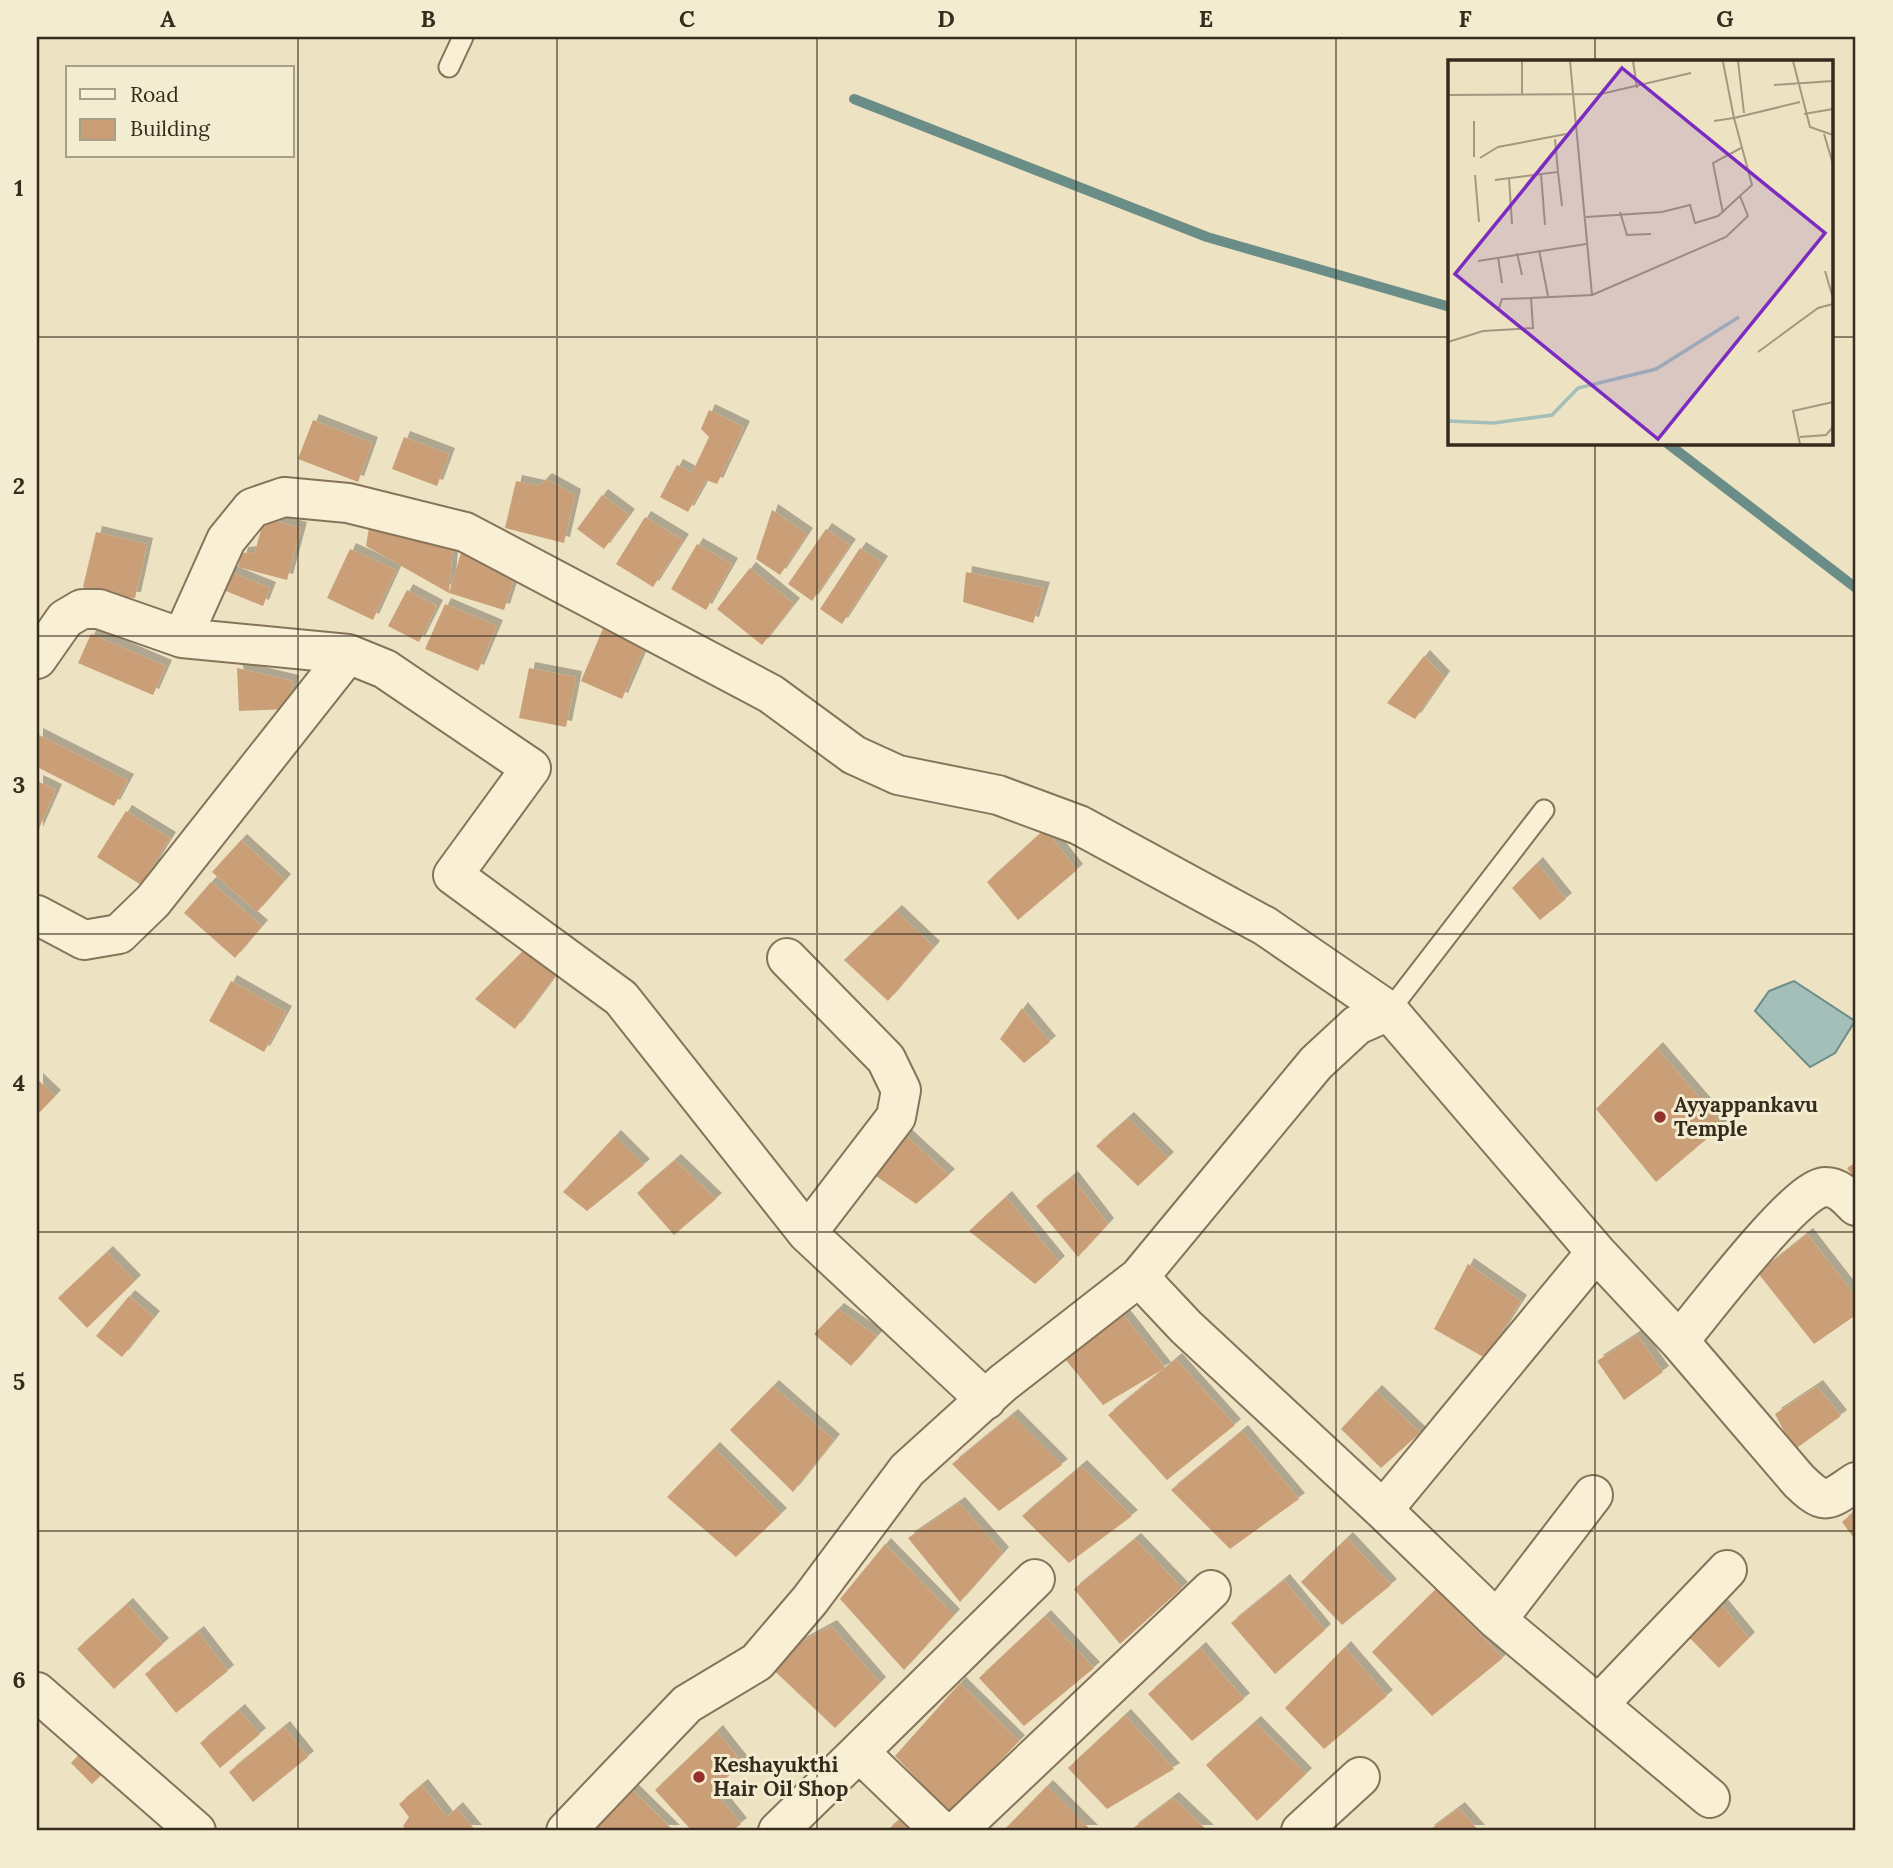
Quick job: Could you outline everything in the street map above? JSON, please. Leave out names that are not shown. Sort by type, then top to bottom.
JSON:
[{"type":"street","points":[[183,638],[226,540],[252,508],[284,497],[348,503],[466,532],[771,694],[854,755],[898,775],[998,795],[1079,825],[1265,926],[1389,1012],[1596,1252],[1679,1340],[1799,1481],[1822,1500],[1831,1498],[1856,1482]]},
{"type":"street","points":[[37,659],[65,619],[82,609],[99,609],[183,638],[348,654],[385,669],[531,768],[453,876],[621,998],[807,1233],[986,1400]]},
{"type":"street","points":[[37,915],[84,940],[119,934],[153,901],[348,654]]},
{"type":"street","points":[[787,958],[886,1059],[901,1090],[896,1117],[807,1233]]},
{"type":"street","points":[[572,1829],[608,1785],[687,1704],[757,1662],[810,1600],[907,1470],[1003,1383],[1139,1277],[1315,1063],[1357,1025],[1389,1012]]},
{"type":"street","points":[[1679,1340],[1784,1214],[1808,1193],[1824,1187],[1838,1189],[1856,1206]]},
{"type":"street","points":[[1383,1510],[1596,1252]]},
{"type":"street","points":[[1139,1277],[1186,1327],[1497,1620],[1710,1798]]},
{"type":"street","points":[[1497,1620],[1593,1495]]},
{"type":"street","points":[[1599,1704],[1727,1570]]},
{"type":"street","points":[[778,1831],[1035,1580]]},
{"type":"street","points":[[957,1831],[1211,1590]]},
{"type":"street","points":[[39,1697],[197,1831]]},
{"type":"street","points":[[859,1752],[941,1831]]},
{"type":"street","points":[[1301,1831],[1360,1777]]},
{"type":"lane","points":[[449,67],[463,37]]},
{"type":"lane","points":[[1389,1012],[1544,810]]},
{"type":"water","points":[[1794,981],[1855,1021],[1835,1053],[1810,1067],[1755,1011],[1769,991]]},
{"type":"building","points":[[709,410],[744,427],[717,484],[706,480],[688,512],[660,497],[677,465],[692,473],[709,437],[701,429]]},
{"type":"building","points":[[313,420],[372,443],[358,482],[298,459]]},
{"type":"building","points":[[404,437],[449,454],[437,486],[392,469]]},
{"type":"building","points":[[546,479],[575,495],[564,543],[505,528],[516,481],[539,486]]},
{"type":"building","points":[[602,495],[629,515],[604,549],[577,529]]},
{"type":"building","points":[[772,510],[807,534],[780,575],[756,559]]},
{"type":"building","points":[[371,515],[453,544],[449,593],[366,546]]},
{"type":"building","points":[[645,517],[683,540],[653,587],[616,564]]},
{"type":"building","points":[[264,518],[301,528],[287,580],[238,567],[242,553],[255,552]]},
{"type":"building","points":[[826,529],[850,545],[812,601],[788,584]]},
{"type":"building","points":[[96,532],[147,544],[135,598],[101,596],[83,587]]},
{"type":"building","points":[[697,544],[732,564],[706,610],[671,589]]},
{"type":"building","points":[[463,546],[518,566],[504,610],[449,593]]},
{"type":"building","points":[[860,548],[882,562],[842,624],[820,609]]},
{"type":"building","points":[[350,549],[396,570],[373,620],[327,598]]},
{"type":"building","points":[[750,568],[794,604],[762,645],[717,609]]},
{"type":"building","points":[[228,571],[270,588],[263,606],[221,589]]},
{"type":"building","points":[[966,572],[1044,588],[1033,623],[963,602]]},
{"type":"building","points":[[407,590],[437,606],[419,642],[388,626]]},
{"type":"building","points":[[445,604],[497,626],[478,671],[425,649]]},
{"type":"building","points":[[604,626],[646,644],[622,699],[581,681]]},
{"type":"building","points":[[91,634],[166,666],[153,695],[78,663]]},
{"type":"building","points":[[1424,656],[1444,677],[1415,719],[1387,703]]},
{"type":"building","points":[[237,668],[293,681],[287,709],[239,711]]},
{"type":"building","points":[[529,668],[576,677],[566,727],[519,718]]},
{"type":"building","points":[[37,734],[128,780],[114,806],[37,767]]},
{"type":"building","points":[[37,781],[56,790],[37,833]]},
{"type":"building","points":[[126,811],[170,838],[141,885],[97,857]]},
{"type":"building","points":[[1045,829],[1077,870],[1018,920],[987,882]]},
{"type":"building","points":[[241,840],[285,880],[257,912],[212,872]]},
{"type":"building","points":[[1537,863],[1566,899],[1540,920],[1512,888]]},
{"type":"building","points":[[211,882],[262,926],[235,958],[184,913]]},
{"type":"building","points":[[896,911],[934,947],[888,1001],[844,960]]},
{"type":"building","points":[[527,947],[555,976],[515,1029],[475,999]]},
{"type":"building","points":[[231,981],[286,1012],[264,1052],[209,1021]]},
{"type":"building","points":[[1022,1008],[1050,1042],[1024,1063],[1000,1039]]},
{"type":"building","name":"Ayyappankavu Temple","points":[[1657,1048],[1723,1125],[1656,1182],[1596,1109]]},
{"type":"building","points":[[37,1079],[55,1096],[40,1112],[37,1110]]},
{"type":"building","points":[[1128,1118],[1168,1158],[1138,1186],[1096,1146]]},
{"type":"building","points":[[901,1131],[949,1175],[916,1204],[866,1169]]},
{"type":"building","points":[[615,1136],[644,1165],[587,1211],[563,1192]]},
{"type":"building","points":[[675,1160],[716,1199],[674,1235],[637,1193]]},
{"type":"building","points":[[1856,1162],[1856,1180],[1847,1168]]},
{"type":"building","points":[[1072,1177],[1108,1224],[1078,1257],[1036,1206]]},
{"type":"building","points":[[1006,1197],[1059,1262],[1035,1284],[969,1231]]},
{"type":"building","points":[[1807,1234],[1856,1297],[1856,1315],[1814,1344],[1758,1273]]},
{"type":"building","points":[[107,1252],[135,1281],[87,1328],[58,1298]]},
{"type":"building","points":[[1468,1264],[1521,1301],[1485,1358],[1434,1329]]},
{"type":"building","points":[[129,1296],[154,1317],[122,1357],[96,1336]]},
{"type":"building","points":[[1115,1304],[1165,1368],[1103,1405],[1060,1353]]},
{"type":"building","points":[[838,1309],[877,1336],[851,1366],[814,1334]]},
{"type":"building","points":[[1637,1335],[1663,1372],[1624,1400],[1597,1361]]},
{"type":"building","points":[[1176,1359],[1235,1425],[1167,1480],[1108,1415]]},
{"type":"building","points":[[773,1386],[834,1440],[793,1492],[730,1430]]},
{"type":"building","points":[[1817,1386],[1841,1416],[1794,1450],[1775,1414]]},
{"type":"building","points":[[1376,1391],[1420,1433],[1381,1468],[1341,1429]]},
{"type":"building","points":[[1012,1415],[1062,1465],[999,1511],[952,1464]]},
{"type":"building","points":[[1242,1431],[1299,1499],[1230,1549],[1171,1490]]},
{"type":"building","points":[[714,1448],[781,1514],[736,1557],[667,1497]]},
{"type":"building","points":[[1081,1466],[1132,1516],[1069,1563],[1022,1516]]},
{"type":"building","points":[[959,1503],[1003,1553],[960,1602],[908,1538]]},
{"type":"building","points":[[1856,1510],[1856,1541],[1842,1522]]},
{"type":"building","points":[[1347,1538],[1391,1585],[1342,1625],[1301,1582]]},
{"type":"building","points":[[1135,1539],[1182,1588],[1120,1644],[1074,1589]]},
{"type":"building","points":[[885,1544],[954,1615],[904,1670],[840,1599]]},
{"type":"building","points":[[1284,1580],[1325,1630],[1275,1674],[1231,1623]]},
{"type":"building","points":[[1436,1589],[1503,1658],[1432,1716],[1372,1652]]},
{"type":"building","points":[[1720,1603],[1749,1638],[1719,1668],[1684,1632]]},
{"type":"building","points":[[127,1604],[163,1644],[114,1689],[77,1649]]},
{"type":"building","points":[[1045,1616],[1094,1668],[1024,1726],[979,1678]]},
{"type":"building","points":[[831,1626],[880,1683],[835,1728],[765,1662]]},
{"type":"building","points":[[198,1632],[228,1671],[176,1713],[145,1674]]},
{"type":"building","points":[[1345,1647],[1387,1696],[1324,1749],[1285,1708]]},
{"type":"building","points":[[1200,1648],[1244,1699],[1192,1741],[1148,1694]]},
{"type":"building","points":[[960,1683],[1019,1741],[950,1813],[895,1756]]},
{"type":"building","points":[[239,1710],[260,1734],[220,1768],[200,1743]]},
{"type":"building","points":[[1125,1715],[1174,1769],[1107,1809],[1068,1768]]},
{"type":"building","points":[[1255,1722],[1306,1774],[1257,1821],[1206,1765]]},
{"type":"building","points":[[284,1727],[308,1757],[253,1802],[229,1772]]},
{"type":"building","name":"Keshayukthi Hair Oil Shop","points":[[717,1731],[743,1764],[713,1789],[741,1824],[732,1831],[692,1831],[655,1790]]},
{"type":"building","points":[[91,1742],[113,1764],[92,1784],[71,1763]]},
{"type":"building","points":[[623,1781],[674,1831],[588,1831]]},
{"type":"building","points":[[422,1785],[447,1817],[457,1808],[476,1831],[407,1831],[403,1826],[409,1817],[399,1804]]},
{"type":"building","points":[[1047,1786],[1092,1831],[1003,1831]]},
{"type":"building","points":[[1173,1798],[1208,1831],[1132,1829]]},
{"type":"building","points":[[1459,1808],[1479,1831],[1428,1831]]},
{"type":"building","points":[[902,1818],[915,1831],[886,1831]]},
{"type":"waterway","points":[[854,99],[1207,237],[1448,306]]},
{"type":"waterway","points":[[1668,444],[1856,588]]},
{"type":"place","name":"Ayyappankavu Temple","points":[[1660,1117]]},
{"type":"place","name":"Keshayukthi Hair Oil Shop","points":[[699,1777]]}]
